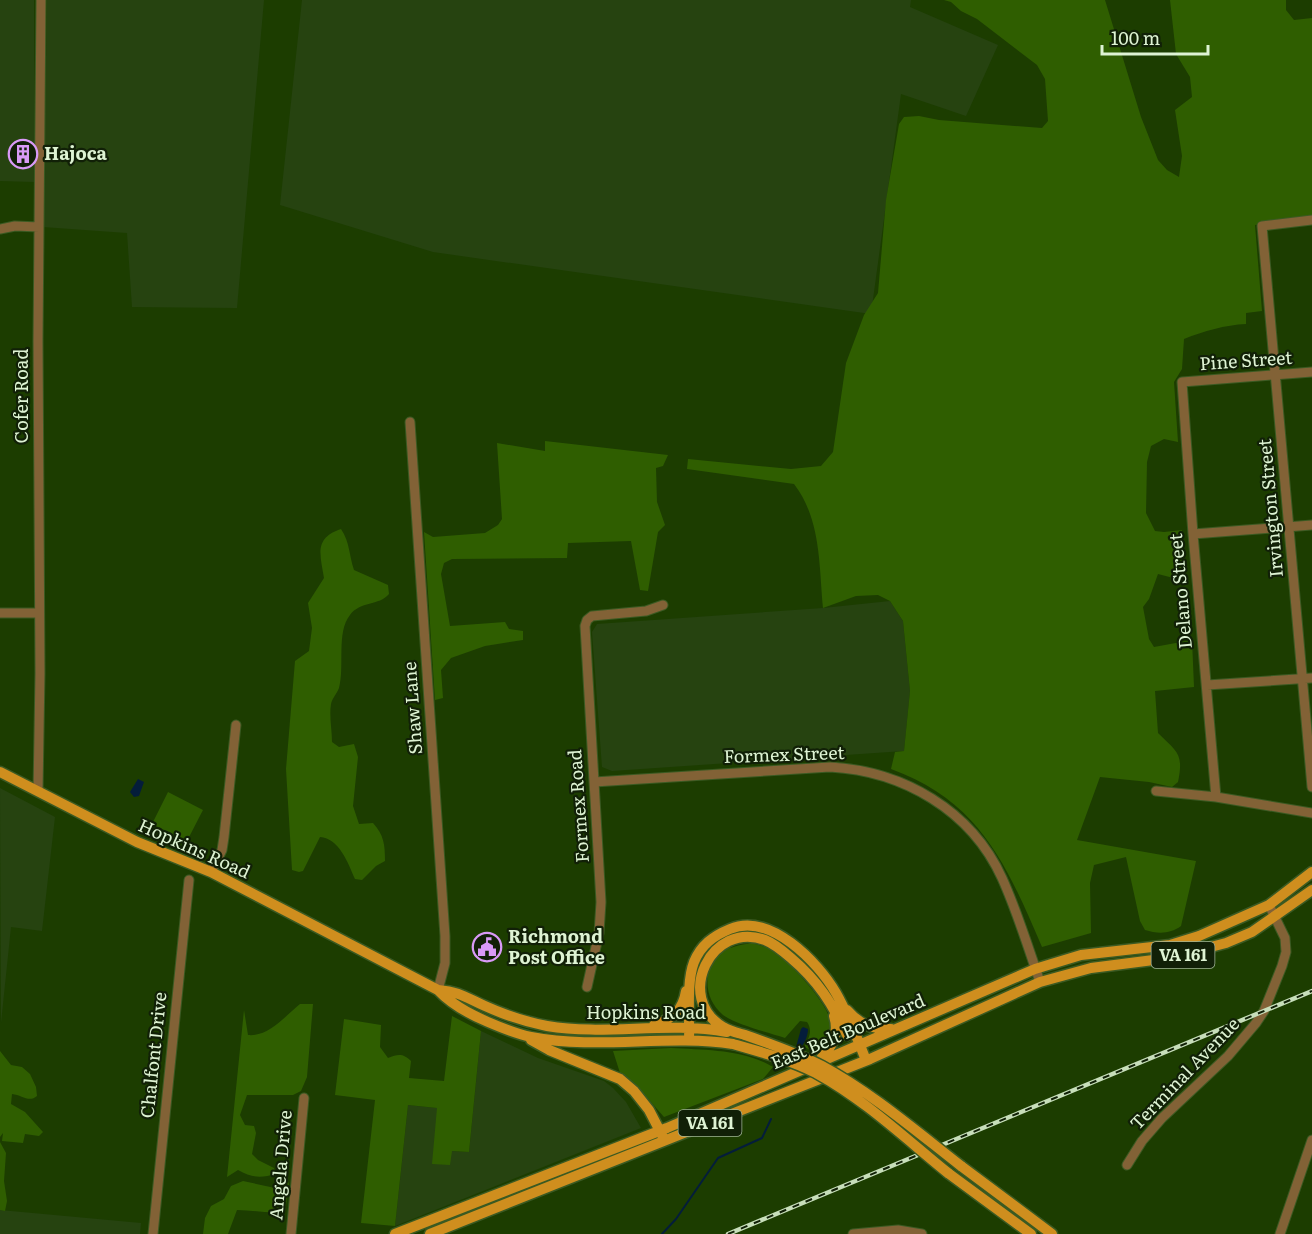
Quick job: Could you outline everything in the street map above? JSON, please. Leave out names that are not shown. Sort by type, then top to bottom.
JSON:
[{"type":"main road","name":"Hopkins Road","points":[[0,772],[137,842],[211,872],[438,990],[450,1003],[480,1019],[520,1035],[584,1043],[689,1040],[733,1044],[782,1059],[817,1074],[863,1105],[948,1173],[1030,1234]]},
{"type":"main road","name":"East Belt Boulevard","points":[[395,1234],[660,1131],[1035,969],[1081,955],[1170,945],[1228,925],[1269,905],[1312,872]]},
{"type":"main road","name":"East Belt Boulevard","points":[[430,1234],[866,1060],[1040,982],[1091,968],[1169,958],[1203,950],[1252,932],[1312,890]]},
{"type":"main road","points":[[689,1040],[693,965],[700,950],[710,940],[734,928],[752,926],[776,933],[804,953],[826,978],[852,1016],[866,1026],[874,1029],[897,1029]]},
{"type":"main road","points":[[745,1035],[723,1028],[707,1012],[700,987],[700,977],[711,955],[721,946],[733,940],[756,938],[777,947],[809,974],[827,996],[866,1060]]},
{"type":"main road","points":[[644,1028],[669,1020],[681,1009],[692,974]]},
{"type":"main road","name":"Hopkins Road","points":[[438,990],[457,992],[508,1016],[545,1026],[593,1030],[689,1027],[745,1035],[799,1055],[874,1099],[1052,1234]]},
{"type":"main road","points":[[815,1065],[830,1049],[835,1035],[836,1021],[827,996]]},
{"type":"main road","points":[[839,999],[857,1046]]},
{"type":"main road","points":[[520,1035],[549,1050],[620,1079],[634,1091],[649,1110],[664,1142]]},
{"type":"street","name":"Cofer Road","points":[[38,791],[41,0]]},
{"type":"street","name":"Irvington Street","points":[[1312,220],[1262,226],[1288,526],[1307,678],[1312,787]]},
{"type":"street","points":[[0,229],[15,226],[39,227]]},
{"type":"street","name":"Pine Street","points":[[1182,382],[1312,372]]},
{"type":"street","name":"Delano Street","points":[[1182,382],[1192,534],[1216,797]]},
{"type":"street","name":"Shaw Lane","points":[[410,422],[445,936],[445,963],[438,990]]},
{"type":"street","points":[[1192,534],[1312,525]]},
{"type":"street","name":"Formex Road","points":[[586,987],[599,933],[601,902],[584,633],[586,623],[590,617],[597,615],[646,611],[663,605]]},
{"type":"street","points":[[0,613],[39,613]]},
{"type":"street","points":[[1207,685],[1307,678]]},
{"type":"street","points":[[211,872],[222,850],[236,724]]},
{"type":"street","name":"Formex Street","points":[[594,782],[830,767],[875,773],[909,785],[931,797],[952,813],[987,851],[1009,896],[1040,982]]},
{"type":"street","points":[[1156,791],[1216,797],[1312,813]]},
{"type":"street","name":"Chalfont Drive","points":[[153,1234],[189,880]]},
{"type":"street","name":"Terminal Avenue","points":[[1126,1165],[1142,1141],[1162,1118],[1228,1056],[1264,1011],[1286,952],[1285,938],[1269,905]]},
{"type":"street","name":"Angela Drive","points":[[291,1234],[304,1098]]},
{"type":"street","points":[[1280,1234],[1312,1140]]},
{"type":"street","points":[[853,1234],[898,1230],[922,1234]]},
{"type":"shaded area","points":[[0,0],[34,0],[35,182],[0,181]]},
{"type":"shaded area","points":[[47,0],[264,0],[237,308],[132,307],[127,233],[43,227]]},
{"type":"shaded area","points":[[302,0],[911,0],[910,7],[998,45],[966,116],[901,94],[871,314],[433,252],[280,205]]},
{"type":"shaded area","points":[[944,0],[1105,0],[1141,117],[1158,160],[1167,170],[1179,177],[1182,156],[1175,110],[1192,97],[1190,77],[1176,54],[1170,0],[1286,0],[1286,10],[1294,20],[1312,18],[1312,216],[1255,225],[1262,311],[1246,313],[1246,324],[1215,329],[1184,339],[1182,369],[1174,382],[1178,442],[1164,439],[1151,446],[1147,462],[1146,513],[1155,531],[1182,530],[1186,579],[1181,580],[1158,574],[1149,599],[1143,607],[1149,639],[1154,647],[1192,640],[1194,687],[1155,691],[1158,733],[1177,754],[1180,765],[1178,782],[1172,787],[1100,777],[1077,840],[1196,861],[1181,926],[1168,932],[1145,930],[1140,921],[1126,857],[1094,865],[1090,883],[1091,933],[1042,947],[1003,864],[969,818],[948,799],[922,783],[891,769],[895,752],[904,751],[910,691],[903,621],[890,601],[878,595],[856,596],[823,608],[814,527],[803,498],[794,484],[687,469],[688,459],[791,469],[821,466],[833,452],[846,363],[864,315],[878,293],[886,200],[899,124],[904,117],[919,116],[939,120],[1042,128],[1048,121],[1045,79],[1037,65],[977,19]]},
{"type":"shaded area","points":[[545,441],[668,455],[663,466],[656,468],[657,502],[665,525],[658,532],[648,591],[640,590],[631,541],[568,543],[567,558],[452,559],[444,563],[441,574],[450,626],[505,622],[509,629],[523,631],[523,640],[485,646],[451,658],[441,670],[443,698],[435,700],[424,532],[433,537],[485,533],[498,525],[502,519],[497,443],[545,451]]},
{"type":"shaded area","points":[[341,529],[348,544],[354,570],[388,585],[389,594],[385,598],[354,611],[346,622],[342,640],[341,680],[330,709],[332,742],[339,747],[354,744],[358,757],[353,806],[359,824],[373,823],[382,836],[384,845],[385,861],[376,866],[362,880],[355,879],[338,847],[327,838],[320,837],[303,871],[292,870],[286,769],[295,661],[309,651],[312,628],[308,603],[324,578],[321,554],[323,542],[326,537]]},
{"type":"shaded area","points":[[890,601],[903,621],[910,691],[904,751],[612,771],[602,767],[592,632],[597,624]]},
{"type":"shaded area","points":[[0,788],[55,817],[42,931],[11,927],[1,1023]]},
{"type":"shaded area","points":[[168,792],[203,810],[187,841],[152,824]]},
{"type":"shaded area","points":[[752,943],[770,949],[786,961],[822,1002],[830,1024],[826,1038],[813,1051],[804,1047],[810,1031],[807,1022],[800,1021],[785,1038],[729,1019],[712,1002],[708,979],[712,963],[724,950]]},
{"type":"shaded area","points":[[300,1004],[313,1004],[307,1077],[301,1091],[293,1095],[247,1095],[240,1115],[245,1125],[254,1126],[256,1133],[252,1154],[258,1160],[274,1168],[276,1174],[257,1176],[238,1170],[227,1177],[244,1010],[248,1035],[256,1035],[276,1025]]},
{"type":"shaded area","points":[[452,1016],[481,1031],[469,1152],[452,1151],[450,1165],[432,1164],[437,1108],[408,1105],[395,1226],[361,1223],[375,1100],[335,1095],[344,1019],[381,1025],[380,1047],[388,1058],[400,1055],[411,1061],[409,1078],[444,1081]]},
{"type":"shaded area","points":[[481,1031],[538,1058],[604,1081],[626,1102],[641,1128],[395,1226],[408,1105],[437,1108],[452,1151],[469,1152]]},
{"type":"shaded area","points":[[671,1048],[736,1054],[773,1067],[763,1079],[664,1117],[634,1083],[620,1073],[613,1051]]},
{"type":"shaded area","points":[[0,1051],[11,1065],[22,1067],[30,1074],[36,1087],[37,1096],[34,1098],[28,1099],[12,1094],[11,1104],[25,1112],[43,1132],[39,1136],[25,1134],[23,1143],[2,1141],[3,1133],[0,1137]]},
{"type":"shaded area","points":[[0,1142],[6,1153],[4,1181],[7,1201],[5,1211],[0,1210]]},
{"type":"shaded area","points":[[287,1179],[289,1184],[285,1212],[237,1210],[228,1234],[203,1234],[205,1218],[211,1206],[224,1199],[231,1186],[243,1181],[275,1188]]},
{"type":"shaded area","points":[[0,1210],[141,1223],[140,1234],[0,1234]]},
{"type":"water","points":[[138,779],[144,782],[139,796],[134,797],[130,792]]},
{"type":"water","points":[[803,1027],[808,1029],[808,1032],[799,1050],[796,1047]]},
{"type":"waterway","points":[[662,1234],[676,1219],[718,1158],[762,1138],[771,1119]]},
{"type":"railway","points":[[728,1234],[1312,991]]},
{"type":"place","name":"Hajoca","points":[[23,154]]},
{"type":"place","name":"Richmond Post Office","points":[[487,947]]}]
